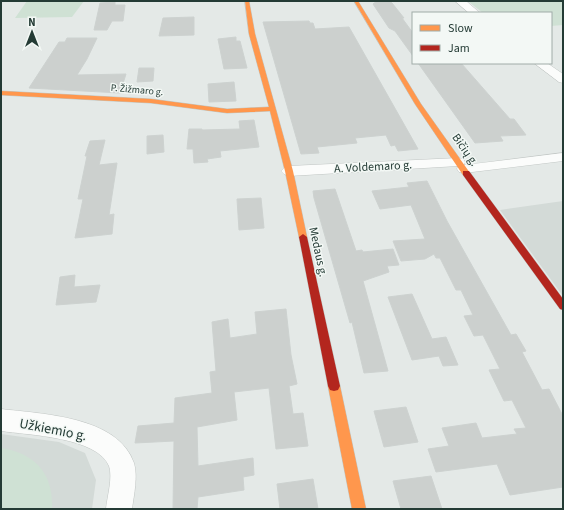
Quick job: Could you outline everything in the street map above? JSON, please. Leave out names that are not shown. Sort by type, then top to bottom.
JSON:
[{"type":"street","name":"Medaus g.","points":[[247,1],[252,34],[271,109],[289,171],[359,509]]},
{"type":"street","name":"Bičių g.","points":[[356,1],[379,37],[399,74],[461,166],[563,306]]},
{"type":"street","points":[[460,1],[474,12]]},
{"type":"street","points":[[541,64],[563,79]]},
{"type":"street","name":"P. Žižmaro g.","points":[[1,93],[151,101],[227,111],[271,109]]},
{"type":"street","name":"A. Voldemaro g.","points":[[289,171],[461,166],[563,157]]},
{"type":"street","name":"Užkiemio g.","points":[[1,420],[79,432],[98,440],[113,450],[121,463],[122,482],[119,509]]},
{"type":"shaded area","points":[[563,201],[563,296],[500,210]]},
{"type":"shaded area","points":[[1,434],[59,442],[85,453],[96,480],[92,509],[1,509]]},
{"type":"green space","points":[[27,1],[84,1],[72,17],[15,18]]},
{"type":"green space","points":[[563,1],[563,25],[552,26],[552,12],[482,12],[469,2]]},
{"type":"green space","points":[[1,448],[24,455],[33,460],[40,467],[50,485],[52,509],[1,509]]},
{"type":"building","points":[[377,1],[389,1],[404,18],[402,18],[412,32],[412,55],[395,31],[389,28],[373,4]]},
{"type":"building","points":[[115,2],[115,5],[125,5],[123,21],[112,21],[107,30],[94,30],[100,3]]},
{"type":"building","points":[[194,17],[194,35],[159,36],[163,18]]},
{"type":"building","points":[[309,21],[310,23],[313,23],[315,29],[349,27],[418,149],[398,151],[395,145],[391,146],[386,135],[355,138],[357,143],[317,147],[319,153],[301,154],[263,22]]},
{"type":"building","points":[[236,37],[236,41],[240,41],[247,68],[224,69],[218,39]]},
{"type":"building","points":[[67,38],[97,38],[77,75],[126,74],[120,93],[29,88],[59,42],[65,42]]},
{"type":"building","points":[[419,64],[462,64],[510,119],[514,119],[526,135],[500,136],[503,141],[475,143]]},
{"type":"building","points":[[139,68],[154,68],[153,81],[137,82]]},
{"type":"building","points":[[234,82],[236,101],[209,102],[208,84]]},
{"type":"building","points":[[254,120],[259,147],[220,151],[221,157],[207,159],[208,162],[194,163],[193,149],[187,149],[189,129],[240,129],[239,121]]},
{"type":"building","points":[[163,135],[164,152],[147,154],[147,136]]},
{"type":"building","points":[[105,140],[99,165],[117,163],[109,215],[114,214],[112,234],[75,238],[83,199],[78,199],[87,156],[85,156],[90,141]]},
{"type":"building","points":[[427,181],[447,221],[511,335],[516,334],[526,351],[522,352],[542,390],[549,389],[563,416],[563,487],[510,495],[497,464],[436,472],[428,449],[449,446],[442,428],[476,423],[482,438],[517,434],[514,429],[526,428],[512,400],[504,401],[489,370],[500,369],[483,335],[474,336],[464,316],[473,315],[461,290],[456,290],[440,258],[436,258],[434,254],[425,259],[401,261],[393,241],[425,239],[411,205],[380,209],[372,191],[409,187],[407,183]]},
{"type":"building","points":[[335,189],[356,251],[362,250],[363,252],[393,249],[399,265],[387,266],[389,272],[363,281],[388,371],[364,373],[352,322],[350,323],[314,198],[313,191]]},
{"type":"building","points":[[261,198],[264,228],[239,230],[237,199]]},
{"type":"building","points":[[75,275],[74,287],[100,285],[96,302],[56,305],[60,277]]},
{"type":"building","points":[[412,294],[432,339],[446,337],[458,365],[443,366],[439,356],[412,360],[388,297]]},
{"type":"building","points":[[286,309],[291,355],[297,384],[289,386],[293,414],[303,413],[308,446],[276,449],[269,388],[234,392],[237,420],[197,427],[198,466],[253,458],[254,475],[243,477],[244,490],[198,497],[197,509],[173,509],[174,441],[135,443],[138,426],[174,423],[175,398],[212,393],[210,372],[216,371],[212,322],[228,319],[230,338],[257,334],[255,312]]},
{"type":"building","points":[[406,407],[418,442],[384,447],[374,411]]},
{"type":"building","points":[[431,476],[442,509],[401,509],[393,481]]},
{"type":"building","points":[[313,479],[318,509],[280,509],[277,484]]},
{"type":"traffic: slow","points":[[247,1],[252,34],[289,171],[303,237]]},
{"type":"traffic: slow","points":[[356,1],[418,104],[466,173]]},
{"type":"traffic: slow","points":[[1,93],[151,101],[227,111],[271,109]]},
{"type":"traffic: slow","points":[[334,386],[359,509]]},
{"type":"traffic: jam","points":[[466,173],[563,306]]},
{"type":"traffic: jam","points":[[303,237],[334,386]]}]
